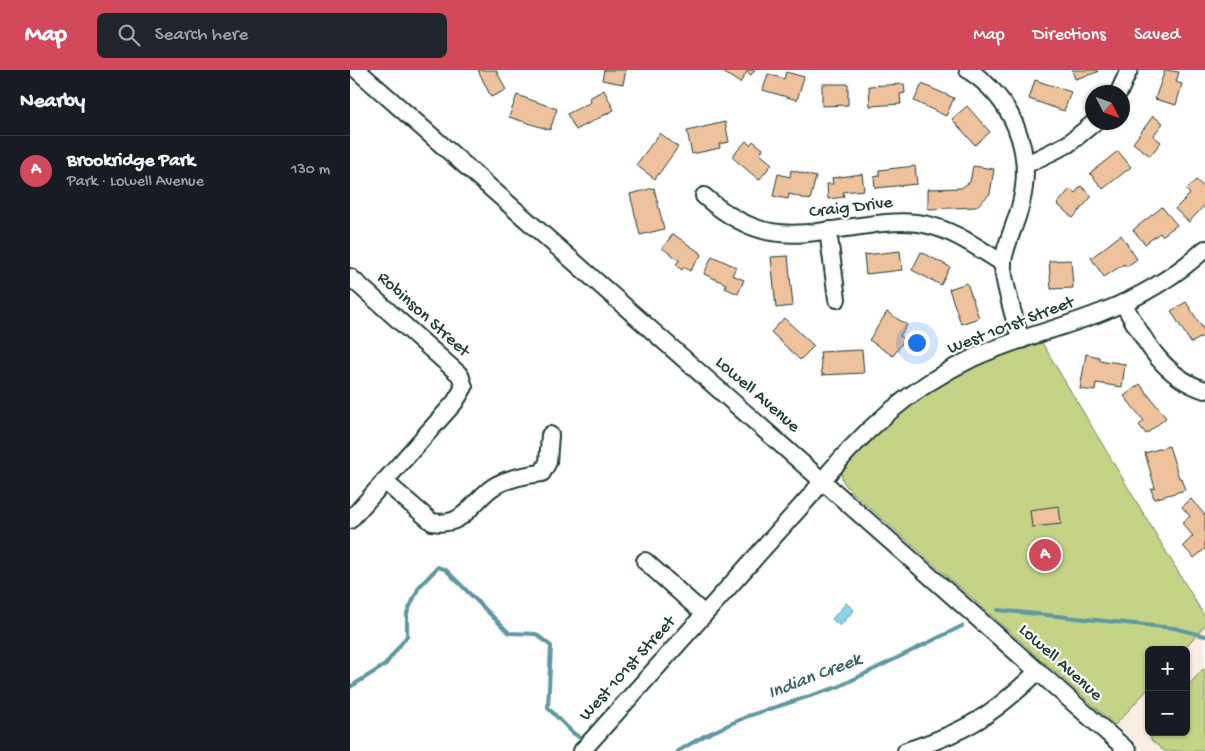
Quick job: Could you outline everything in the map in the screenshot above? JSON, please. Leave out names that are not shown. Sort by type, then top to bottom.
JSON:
[{"type":"street","name":"Lowell Avenue","points":[[357,70],[823,479],[1128,751]]},
{"type":"street","points":[[968,70],[1000,97],[1011,113],[1020,133],[1026,180],[1021,204],[1003,263],[1020,340]]},
{"type":"street","points":[[1122,85],[1129,70]]},
{"type":"street","points":[[1025,165],[1068,144],[1085,130]]},
{"type":"street","name":"Craig Drive","points":[[704,196],[734,219],[767,232],[793,234],[905,221],[928,224],[962,238],[1003,263]]},
{"type":"street","points":[[828,230],[837,299]]},
{"type":"street","name":"West 101st Street","points":[[582,751],[864,432],[893,407],[942,374],[973,358],[1123,303],[1169,277],[1205,249]]},
{"type":"street","name":"Robinson Street","points":[[350,277],[460,375],[464,387],[455,402],[384,482]]},
{"type":"street","points":[[1123,303],[1158,359],[1185,381],[1205,390]]},
{"type":"street","points":[[350,520],[384,482],[432,522],[453,522],[471,510],[494,486],[521,476],[542,474],[548,462],[550,436]]},
{"type":"street","name":"West 101st Street","points":[[645,561],[704,614]]},
{"type":"street","points":[[906,751],[953,735],[982,720],[1002,706],[1038,671]]},
{"type":"shaded area","points":[[1205,625],[1205,751],[1145,751],[1115,725],[1145,692],[1145,736],[1190,736],[1190,646],[1187,646]]},
{"type":"green space","points":[[1041,341],[1205,617],[1205,625],[1187,646],[1145,646],[1145,692],[1115,725],[852,492],[842,478],[843,466],[892,418],[944,382],[1001,355]]},
{"type":"green space","points":[[1203,669],[1205,671],[1205,751],[1164,751],[1151,740],[1150,736],[1190,736],[1190,684]]},
{"type":"water","points":[[846,603],[854,610],[840,626],[832,619]]},
{"type":"building","points":[[478,70],[496,70],[506,90],[491,97]]},
{"type":"building","points":[[604,70],[626,70],[623,84],[602,80]]},
{"type":"building","points":[[720,70],[755,70],[751,75],[747,72],[740,83]]},
{"type":"building","points":[[1072,70],[1097,70],[1098,72],[1075,79]]},
{"type":"building","points":[[1165,70],[1179,72],[1176,82],[1182,84],[1176,105],[1155,99]]},
{"type":"building","points":[[786,72],[804,77],[797,100],[763,90],[768,74],[784,79]]},
{"type":"building","points":[[1035,80],[1071,92],[1064,111],[1029,99]]},
{"type":"building","points":[[822,84],[848,84],[848,105],[822,106]]},
{"type":"building","points":[[904,84],[905,93],[900,94],[901,104],[870,106],[869,86]]},
{"type":"building","points":[[922,84],[954,98],[946,116],[914,101]]},
{"type":"building","points":[[604,90],[614,110],[576,130],[567,114],[591,102],[589,98]]},
{"type":"building","points":[[517,95],[557,109],[550,130],[509,117]]},
{"type":"building","points":[[967,106],[990,132],[975,145],[952,119]]},
{"type":"building","points":[[1153,116],[1163,123],[1153,136],[1161,142],[1150,156],[1133,143]]},
{"type":"building","points":[[725,122],[729,142],[719,144],[720,148],[692,154],[687,131]]},
{"type":"building","points":[[660,133],[678,147],[655,179],[636,165]]},
{"type":"building","points":[[746,141],[750,145],[753,141],[763,149],[760,154],[772,164],[759,180],[732,157]]},
{"type":"building","points":[[1118,151],[1131,167],[1103,189],[1090,173]]},
{"type":"building","points":[[915,166],[917,184],[875,188],[874,177],[879,176],[879,170]]},
{"type":"building","points":[[973,166],[994,169],[990,194],[976,207],[928,209],[928,189],[961,188],[970,182]]},
{"type":"building","points":[[791,170],[816,177],[810,200],[789,194],[788,199],[773,196],[778,174],[790,177]]},
{"type":"building","points":[[862,174],[864,190],[843,192],[844,197],[828,199],[827,184],[833,184],[832,178]]},
{"type":"building","points":[[1196,180],[1205,188],[1205,205],[1189,222],[1175,209],[1190,194],[1186,190]]},
{"type":"building","points":[[1081,186],[1092,196],[1073,218],[1057,204],[1070,189],[1075,193]]},
{"type":"building","points":[[654,188],[664,229],[640,235],[630,194]]},
{"type":"building","points":[[1162,207],[1177,225],[1162,236],[1160,233],[1145,244],[1133,230]]},
{"type":"building","points":[[673,234],[702,254],[690,271],[684,267],[682,270],[676,265],[679,260],[662,248]]},
{"type":"building","points":[[1121,235],[1137,259],[1126,267],[1124,264],[1104,277],[1091,258]]},
{"type":"building","points":[[900,251],[902,270],[866,274],[864,255]]},
{"type":"building","points":[[921,252],[950,267],[941,285],[912,270]]},
{"type":"building","points":[[712,256],[736,267],[732,275],[744,280],[738,294],[725,288],[726,284],[704,274]]},
{"type":"building","points":[[788,256],[793,306],[776,308],[771,257]]},
{"type":"building","points":[[1071,260],[1073,288],[1051,289],[1049,261]]},
{"type":"building","points":[[967,283],[979,318],[961,324],[949,289]]},
{"type":"building","points":[[1186,302],[1205,332],[1205,335],[1191,343],[1171,311]]},
{"type":"building","points":[[887,312],[907,325],[900,336],[905,339],[893,356],[869,340]]},
{"type":"building","points":[[784,318],[814,346],[800,360],[771,332]]},
{"type":"building","points":[[862,350],[864,373],[822,375],[820,352]]},
{"type":"building","points":[[1086,354],[1099,357],[1099,360],[1125,364],[1122,387],[1096,383],[1095,391],[1080,389]]},
{"type":"building","points":[[1140,384],[1166,418],[1146,434],[1139,425],[1144,421],[1124,396]]},
{"type":"building","points":[[1169,446],[1179,478],[1181,478],[1185,490],[1154,499],[1151,489],[1155,488],[1145,453]]},
{"type":"building","points":[[1191,499],[1205,515],[1205,549],[1194,558],[1183,546],[1193,536],[1182,523],[1190,516],[1182,507]]},
{"type":"building","points":[[1059,506],[1061,524],[1032,527],[1030,510]]},
{"type":"waterway","name":"Indian Creek","points":[[350,687],[385,665],[407,636],[407,613],[419,587],[438,567],[446,570],[509,633],[536,634],[551,646],[548,708],[573,733],[585,741]]},
{"type":"waterway","name":"Indian Creek","points":[[998,610],[1174,628],[1205,636]]},
{"type":"waterway","name":"Indian Creek","points":[[678,751],[704,736],[748,716],[838,687],[962,626]]},
{"type":"place","name":"Brookridge Park","points":[[1045,555]]}]
